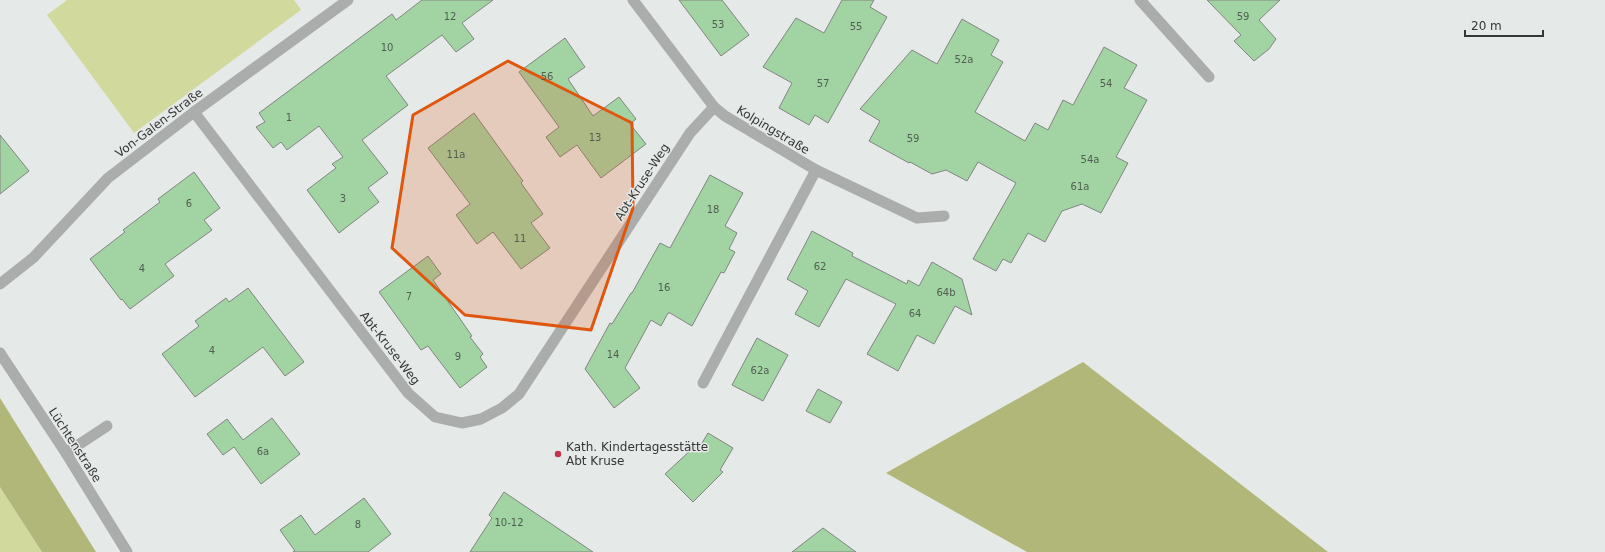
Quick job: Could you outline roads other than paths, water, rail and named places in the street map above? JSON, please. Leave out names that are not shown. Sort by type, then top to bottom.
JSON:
[{"type":"street","name":"Von-Galen-Straße","points":[[0,284],[33,258],[108,178],[194,112],[348,0]]},
{"type":"street","name":"Kolpingstraße","points":[[633,0],[714,107],[725,116],[816,170],[917,218],[944,216]]},
{"type":"street","points":[[1140,0],[1209,77]]},
{"type":"street","name":"Abt-Kruse-Weg","points":[[194,112],[408,393],[435,417],[462,423],[481,419],[502,408],[519,394],[690,133],[714,107]]},
{"type":"street","points":[[703,383],[816,170]]},
{"type":"street","name":"Lüchtenstraße","points":[[0,353],[66,453],[127,552]]},
{"type":"street","points":[[66,453],[107,426]]},
{"type":"place","name":"Kath. Kindertagesstätte Abt Kruse","points":[[558,454]]}]
